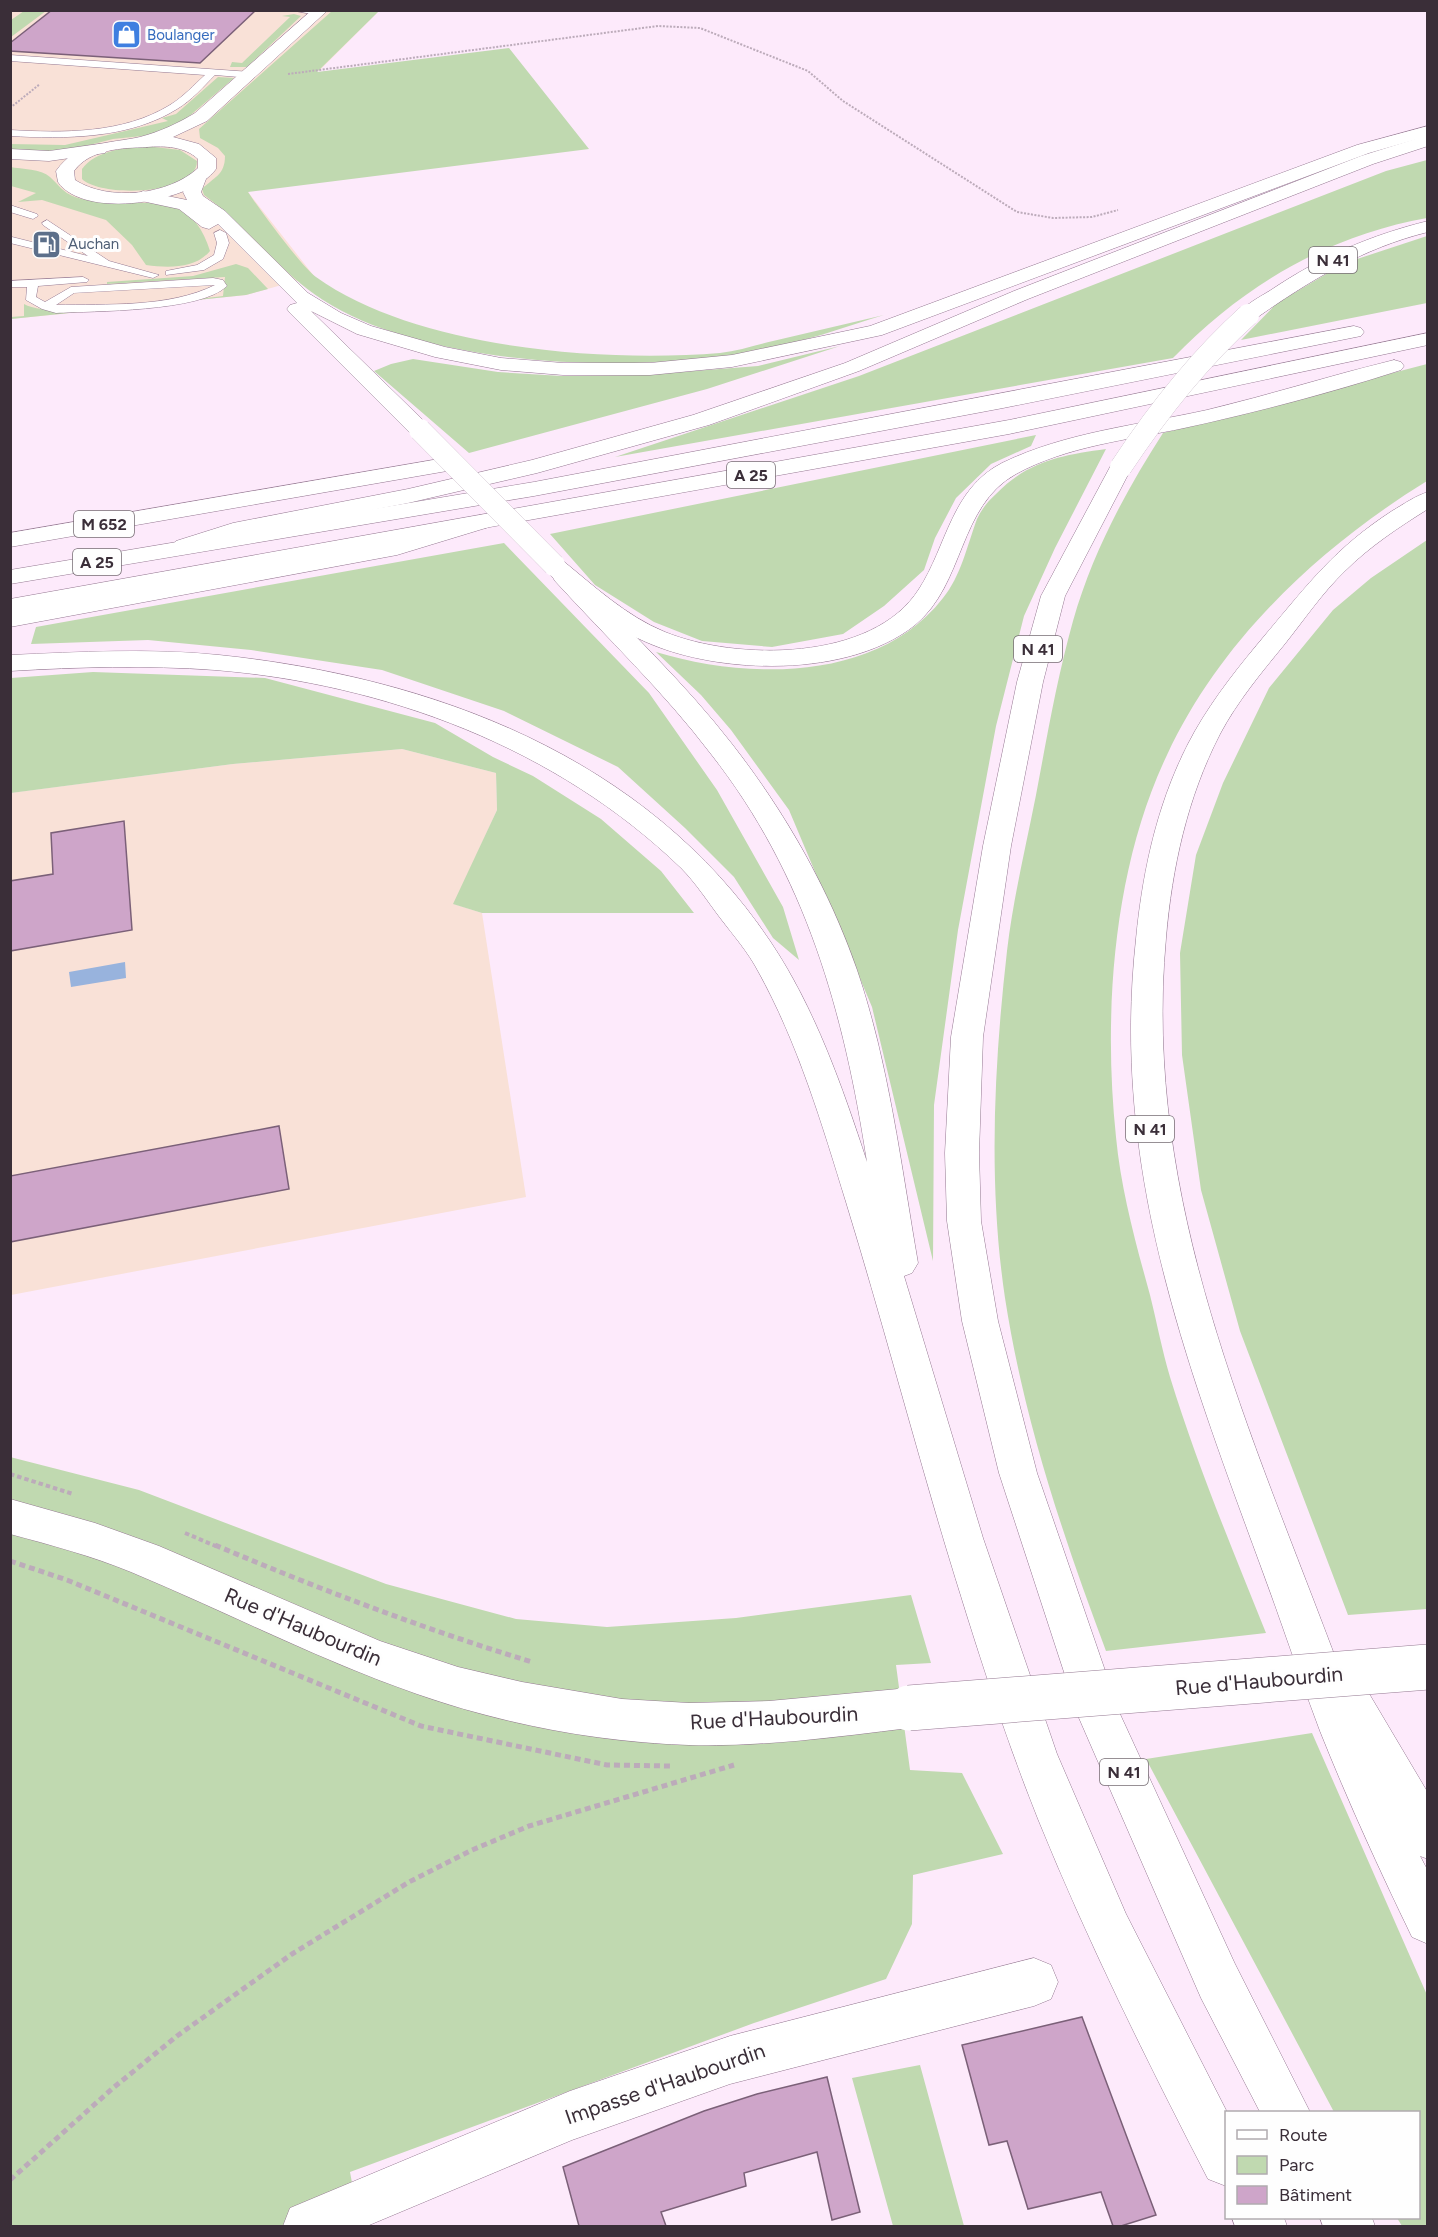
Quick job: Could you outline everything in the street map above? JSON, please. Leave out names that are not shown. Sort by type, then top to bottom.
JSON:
[{"type":"main road","points":[[10,154],[62,155],[138,142],[171,133],[201,117],[251,75],[320,11]]},
{"type":"main road","points":[[197,149],[190,135],[201,117]]},
{"type":"main road","points":[[197,180],[192,192],[195,199],[219,215],[302,297],[347,323],[400,342],[501,364],[563,369],[650,369],[732,361],[875,331],[1363,149],[1428,131]]},
{"type":"main road","points":[[184,546],[232,530],[408,496],[599,450],[701,420],[817,380],[1021,296],[1367,160],[1428,140]]},
{"type":"main road","points":[[10,163],[49,169],[64,177],[72,186],[89,194],[114,197],[143,196],[177,189],[197,180],[206,171],[209,163],[206,156],[197,149],[172,142],[138,142]]},
{"type":"main road","points":[[64,177],[67,168],[75,160],[99,149]]},
{"type":"main road","points":[[1280,196],[1428,152]]},
{"type":"main road","points":[[143,196],[185,205],[200,214],[220,233],[554,565],[707,732],[741,775],[798,867],[827,932],[858,1032],[870,1086],[922,1395]]},
{"type":"main road","name":"N 41","points":[[1285,2111],[1218,1981],[1100,1718],[1057,1596],[1018,1473],[980,1321],[964,1221],[962,1154],[968,1037],[996,857],[1030,682],[1057,589],[1121,467],[1146,427],[1183,379],[1209,350],[1248,315],[1297,280],[1330,261],[1380,239],[1428,226]]},
{"type":"main road","name":"M 652","points":[[10,540],[357,482],[545,444],[682,409],[816,367],[1021,296]]},
{"type":"main road","name":"A 25","points":[[10,577],[184,546],[412,511],[827,437],[1370,329]]},
{"type":"main road","name":"A 25","points":[[10,606],[1009,427],[1428,339]]},
{"type":"main road","points":[[554,565],[618,616],[656,638],[678,645],[706,653],[769,658],[836,650],[861,643],[887,630],[909,615],[928,595],[965,512],[986,485],[1004,471],[1058,450],[1262,404],[1428,356]]},
{"type":"main road","points":[[1271,644],[1339,564],[1396,519],[1428,499]]},
{"type":"main road","points":[[10,527],[104,515],[198,509]]},
{"type":"main road","points":[[10,620],[397,548],[483,522]]},
{"type":"main road","points":[[1271,644],[1358,572],[1428,522]]},
{"type":"main road","name":"N 41","points":[[1271,644],[1232,693],[1207,734],[1174,816],[1161,864],[1148,948],[1143,1017],[1143,1054],[1150,1128],[1176,1263],[1238,1457],[1302,1621],[1350,1753],[1428,1921]]},
{"type":"main road","points":[[10,663],[89,659],[165,660],[256,668],[338,682],[413,702],[479,724],[564,765],[634,810],[668,838],[709,880],[760,948],[782,988],[820,1075],[846,1147],[979,1588],[1052,1797],[1141,1998],[1225,2157]]},
{"type":"main road","name":"Rue d'Haubourdin","points":[[10,1516],[143,1558],[339,1644],[415,1673],[509,1700],[595,1715],[680,1724],[760,1723],[909,1708],[1428,1667]]},
{"type":"main road","points":[[1302,1621],[1428,1837]]},
{"type":"main road","name":"Impasse d'Haubourdin","points":[[308,2226],[570,2116],[730,2060],[1034,1982]]},
{"type":"lane","points":[[294,10],[320,11]]},
{"type":"lane","points":[[10,58],[251,75]]},
{"type":"lane","points":[[10,133],[78,134],[150,120],[174,107],[212,73]]},
{"type":"lane","points":[[10,208],[33,216]]},
{"type":"lane","points":[[47,223],[105,263]]},
{"type":"lane","points":[[46,307],[71,286],[182,272],[211,263],[222,251],[220,233]]},
{"type":"lane","points":[[12,240],[153,275]]},
{"type":"lane","points":[[10,284],[33,283],[71,286],[213,281],[219,282],[221,286],[214,292],[187,298],[83,308],[46,307],[30,298],[33,283]]},
{"type":"path","points":[[251,75],[297,73],[658,26],[700,27],[808,71],[843,101],[1017,212],[1053,218],[1092,217],[1125,209]]},
{"type":"path","points":[[10,1474],[78,1496]]},
{"type":"path","points":[[176,1530],[330,1594],[459,1640],[537,1663]]},
{"type":"path","points":[[10,2180],[113,2088],[177,2036],[292,1954],[400,1888],[472,1850],[529,1826],[731,1767],[740,1762]]},
{"type":"shaded area","points":[[11,11],[379,11],[320,70],[288,83],[248,192],[314,276],[246,295],[11,319]]},
{"type":"shaded area","points":[[402,749],[496,773],[497,810],[454,904],[482,913],[526,1197],[11,1295],[10,793],[233,764]]},
{"type":"green space","points":[[24,11],[46,11],[11,37],[11,20]]},
{"type":"green space","points":[[332,11],[379,11],[317,72],[509,48],[589,149],[248,192],[301,262],[316,277],[357,301],[404,320],[456,335],[566,352],[620,355],[672,356],[727,352],[884,315],[797,342],[733,355],[675,361],[612,363],[548,361],[484,354],[424,341],[369,324],[323,300],[291,276],[234,220],[204,195],[202,189],[221,172],[225,156],[218,148],[200,138],[199,129]]},
{"type":"green space","points":[[294,14],[301,16],[247,67],[230,67],[232,62],[242,63],[290,17],[282,16]]},
{"type":"green space","points":[[218,77],[234,78],[179,125],[152,135],[113,139],[62,152],[11,151],[10,144],[65,145],[168,121],[162,118],[176,114]]},
{"type":"green space","points":[[146,146],[180,150],[197,161],[193,172],[182,181],[166,187],[147,190],[108,189],[82,179],[82,169],[95,158],[111,151]]},
{"type":"green space","points":[[1427,160],[1427,218],[1355,237],[1289,267],[1258,286],[1229,308],[1173,358],[615,457],[859,376],[1386,171]]},
{"type":"green space","points":[[10,167],[46,174],[64,191],[75,197],[116,203],[154,203],[172,207],[187,214],[200,228],[210,251],[197,261],[181,266],[146,265],[132,245],[106,220],[42,200],[18,202],[36,193],[11,186]]},
{"type":"green space","points":[[1427,236],[1427,303],[1241,340],[1277,303],[1345,263]]},
{"type":"green space","points":[[236,264],[248,268],[268,289],[246,295],[151,305],[223,296],[225,277],[107,284],[107,282],[193,276]]},
{"type":"green space","points":[[24,304],[40,309],[62,310],[144,305],[11,319],[11,317],[24,316]]},
{"type":"green space","points":[[840,346],[707,389],[469,453],[374,371],[413,359],[498,372],[562,376],[643,375],[758,366]]},
{"type":"green space","points":[[1427,364],[1427,481],[1349,535],[1312,566],[1277,599],[1245,635],[1215,673],[1189,713],[1167,755],[1134,845],[1116,942],[1112,992],[1112,1090],[1121,1177],[1134,1237],[1180,1410],[1266,1633],[1106,1651],[1060,1521],[1034,1433],[1013,1344],[1005,1298],[996,1212],[996,1081],[1007,951],[1020,873],[1067,642],[1081,596],[1111,524],[1163,433]]},
{"type":"green space","points":[[1036,435],[1031,446],[991,464],[956,498],[935,538],[924,570],[884,606],[843,634],[772,647],[702,641],[654,622],[595,585],[550,534]]},
{"type":"green space","points":[[1106,449],[1055,548],[1024,616],[996,726],[958,930],[934,1105],[933,1261],[872,1007],[789,810],[731,730],[701,695],[656,652],[731,667],[770,669],[810,667],[848,659],[884,646],[916,626],[943,598],[959,570],[979,516],[990,500],[1008,483],[1046,461]]},
{"type":"green space","points":[[1427,540],[1427,1609],[1348,1615],[1240,1331],[1201,1190],[1182,1055],[1180,953],[1196,855],[1223,783],[1269,688],[1333,610],[1371,578]]},
{"type":"green space","points":[[504,543],[649,693],[717,790],[783,907],[799,960],[773,938],[734,877],[685,828],[618,767],[504,711],[382,670],[251,650],[148,640],[31,644],[36,627]]},
{"type":"green space","points":[[93,672],[265,678],[435,723],[493,757],[533,776],[601,819],[661,871],[694,913],[482,913],[453,904],[497,810],[496,773],[402,749],[233,764],[11,793],[11,678]]},
{"type":"green space","points":[[10,1457],[139,1490],[386,1584],[516,1619],[607,1627],[736,1618],[911,1595],[931,1663],[896,1665],[910,1770],[962,1773],[1003,1854],[913,1875],[912,1924],[886,1979],[754,2023],[350,2172],[360,2226],[11,2226]]},
{"type":"green space","points":[[1312,1733],[1427,1995],[1427,2226],[1402,2226],[1398,2219],[1420,2219],[1420,2111],[1333,2111],[1146,1759]]},
{"type":"green space","points":[[920,2065],[964,2226],[893,2226],[852,2078]]},
{"type":"water","points":[[125,962],[126,978],[71,987],[69,972]]},
{"type":"building","name":"Boulanger","points":[[52,10],[256,10],[200,63],[10,51],[10,43]]},
{"type":"building","points":[[124,821],[132,930],[10,951],[10,881],[53,874],[51,833]]},
{"type":"building","points":[[279,1126],[289,1189],[10,1242],[10,1176]]},
{"type":"building","points":[[1082,2017],[1156,2215],[1121,2226],[1113,2226],[1101,2192],[1028,2209],[1007,2141],[989,2145],[962,2045]]},
{"type":"building","points":[[827,2077],[860,2212],[832,2220],[817,2152],[744,2173],[746,2186],[661,2212],[666,2226],[579,2226],[563,2167],[704,2111],[757,2094]]},
{"type":"place","name":"Boulanger","points":[[126,35]]},
{"type":"place","name":"Auchan","points":[[47,244]]}]
